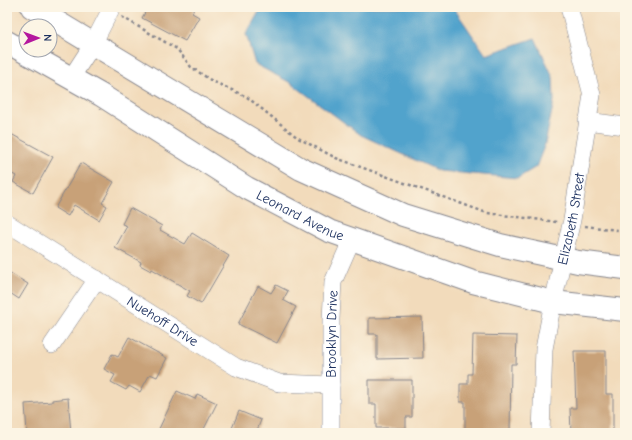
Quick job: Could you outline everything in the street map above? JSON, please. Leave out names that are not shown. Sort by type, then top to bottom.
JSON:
[{"type":"street","points":[[32,7],[301,169],[403,215],[500,245],[562,259],[625,268]]},
{"type":"street","name":"Elizabeth Street","points":[[541,433],[544,349],[562,259],[571,224],[592,95],[569,7]]},
{"type":"street","points":[[71,78],[93,44],[111,9]]},
{"type":"street","name":"Leonard Avenue","points":[[7,42],[71,78],[247,188],[329,231],[473,282],[553,302],[625,310]]},
{"type":"street","points":[[587,121],[625,126]]},
{"type":"street","name":"Nuehoff Drive","points":[[7,222],[236,367],[279,382],[331,385]]},
{"type":"street","name":"Brooklyn Drive","points":[[331,433],[331,319],[333,282],[352,239]]},
{"type":"street","points":[[52,345],[97,280]]},
{"type":"path","points":[[111,9],[176,49],[191,67],[212,81],[247,97],[298,138],[336,158],[487,213],[625,231]]},
{"type":"water","points":[[262,7],[453,7],[486,55],[535,38],[553,77],[554,101],[545,144],[536,167],[518,178],[439,171],[361,135],[291,83],[255,64],[246,34]]},
{"type":"building","points":[[148,7],[195,7],[192,13],[199,17],[185,41],[142,18]]},
{"type":"building","points":[[11,134],[53,157],[33,193],[13,182],[16,176],[7,171],[7,142]]},
{"type":"building","points":[[81,163],[114,182],[102,203],[107,206],[99,220],[74,205],[68,216],[55,208]]},
{"type":"building","points":[[130,208],[162,226],[160,230],[185,244],[192,233],[229,256],[201,304],[187,296],[190,291],[152,269],[151,271],[140,265],[141,262],[115,248],[127,226],[122,224]]},
{"type":"building","points":[[7,271],[28,284],[19,299],[7,291]]},
{"type":"building","points":[[276,285],[288,291],[283,300],[296,307],[277,343],[238,324],[258,286],[271,293]]},
{"type":"building","points":[[422,317],[423,358],[377,359],[377,334],[369,334],[369,318]]},
{"type":"building","points":[[473,335],[517,336],[516,364],[511,364],[510,433],[465,433],[465,402],[460,402],[460,384],[468,384],[468,374],[472,374]]},
{"type":"building","points":[[129,337],[167,358],[157,377],[150,374],[140,392],[129,386],[126,390],[111,382],[115,375],[104,369],[112,354],[118,357]]},
{"type":"building","points":[[574,351],[606,351],[606,394],[613,394],[613,433],[571,433],[570,408],[576,408]]},
{"type":"building","points":[[369,380],[412,380],[412,417],[406,417],[406,428],[376,428],[376,404],[369,404]]},
{"type":"building","points":[[177,391],[195,399],[197,394],[217,403],[202,433],[157,433]]},
{"type":"building","points":[[68,398],[71,433],[27,433],[25,404],[52,402],[52,400]]},
{"type":"building","points":[[239,411],[261,420],[256,433],[230,433]]}]
